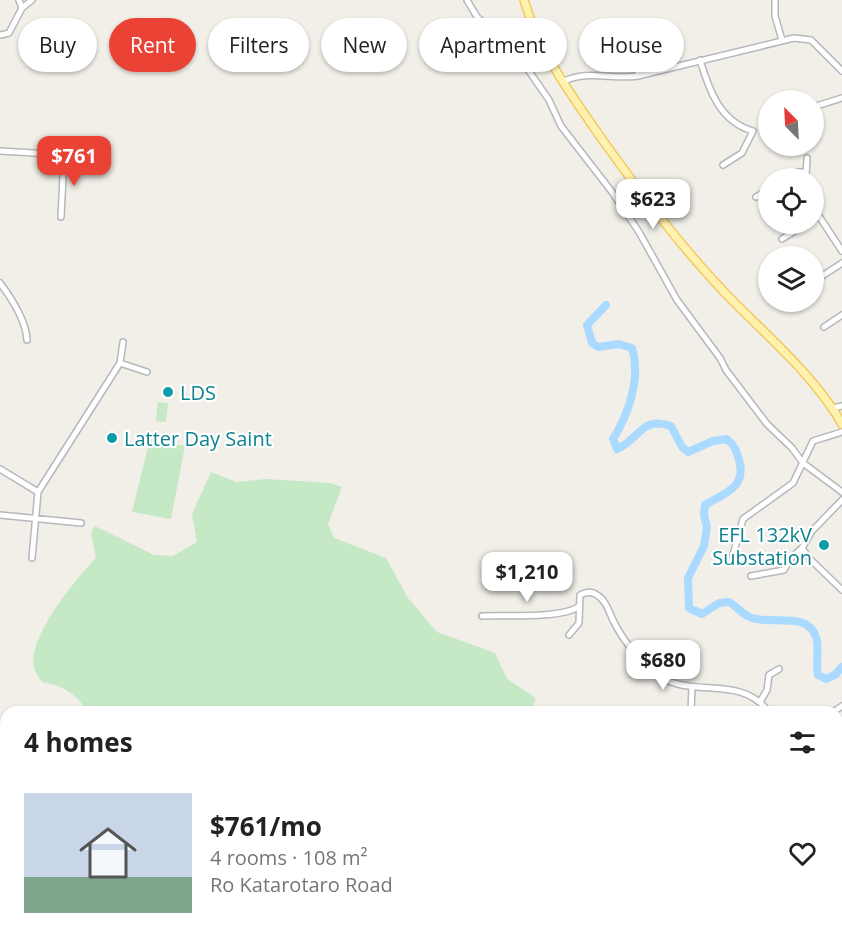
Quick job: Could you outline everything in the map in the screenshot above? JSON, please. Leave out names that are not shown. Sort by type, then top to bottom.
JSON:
[{"type":"main road","points":[[524,0],[537,38],[562,82],[669,230],[833,408],[842,424]]},
{"type":"street","points":[[19,0],[22,8]]},
{"type":"street","points":[[0,35],[9,33],[22,8],[32,0]]},
{"type":"street","points":[[467,0],[477,17],[511,45],[549,100],[561,126],[612,192],[639,232],[690,320],[767,424],[792,448],[803,464],[842,492]]},
{"type":"street","points":[[775,0],[775,15],[782,40]]},
{"type":"street","points":[[562,82],[586,74],[623,78],[640,75],[782,40],[803,38],[811,40],[842,71]]},
{"type":"street","points":[[700,60],[709,89],[722,110],[732,122],[753,131],[741,153],[723,165]]},
{"type":"street","points":[[824,104],[842,98]]},
{"type":"street","points":[[0,150],[102,157]]},
{"type":"street","points":[[61,217],[64,155]]},
{"type":"street","points":[[806,168],[807,158]]},
{"type":"street","points":[[824,226],[839,242],[842,251]]},
{"type":"street","points":[[782,239],[790,234]]},
{"type":"street","points":[[824,275],[842,263]]},
{"type":"street","points":[[0,284],[17,310],[26,330],[27,340]]},
{"type":"street","points":[[824,327],[842,315]]},
{"type":"street","points":[[32,558],[38,492],[120,363],[123,342]]},
{"type":"street","points":[[120,363],[147,372]]},
{"type":"street","points":[[833,408],[842,406]]},
{"type":"street","points":[[733,555],[742,519],[787,489],[798,474],[813,441],[842,432]]},
{"type":"street","points":[[0,469],[38,492]]},
{"type":"street","points":[[751,576],[784,570],[790,559],[802,548],[807,536],[842,500]]},
{"type":"street","points":[[0,515],[81,523]]},
{"type":"street","points":[[802,548],[842,590]]},
{"type":"street","points":[[569,634],[579,623],[579,606],[583,593],[597,594],[627,642],[653,671],[684,686],[738,690],[764,706]]},
{"type":"street","points":[[482,616],[549,614],[574,610],[579,606]]},
{"type":"street","points":[[760,702],[767,690],[769,675],[780,669]]},
{"type":"street","points":[[691,706],[692,687]]},
{"type":"green space","points":[[158,402],[168,403],[166,422],[156,421]]},
{"type":"green space","points":[[150,439],[185,446],[171,519],[132,512]]},
{"type":"green space","points":[[211,472],[236,482],[266,479],[330,483],[342,487],[328,524],[334,538],[386,558],[408,598],[437,632],[495,653],[507,679],[536,698],[533,706],[84,706],[69,692],[42,682],[35,670],[34,657],[37,643],[44,627],[65,594],[96,558],[91,534],[95,526],[154,555],[173,556],[197,542],[192,514]]},
{"type":"waterway","points":[[606,305],[587,325],[592,343],[598,347],[619,344],[632,348],[635,371],[632,395],[613,439],[617,449],[647,426],[661,424],[671,426],[682,447],[688,452],[713,441],[727,439],[735,448],[739,460],[741,469],[737,483],[727,493],[705,505],[704,515],[707,527],[704,546],[688,578],[689,608],[702,614],[719,603],[729,602],[752,618],[797,621],[805,624],[812,629],[816,637],[818,675],[826,679],[835,675],[842,667]]},
{"type":"place","name":"LDS","points":[[168,392]]},
{"type":"place","name":"Latter Day Saint","points":[[112,438]]},
{"type":"place","name":"EFL 132kV Substation","points":[[824,545]]}]
